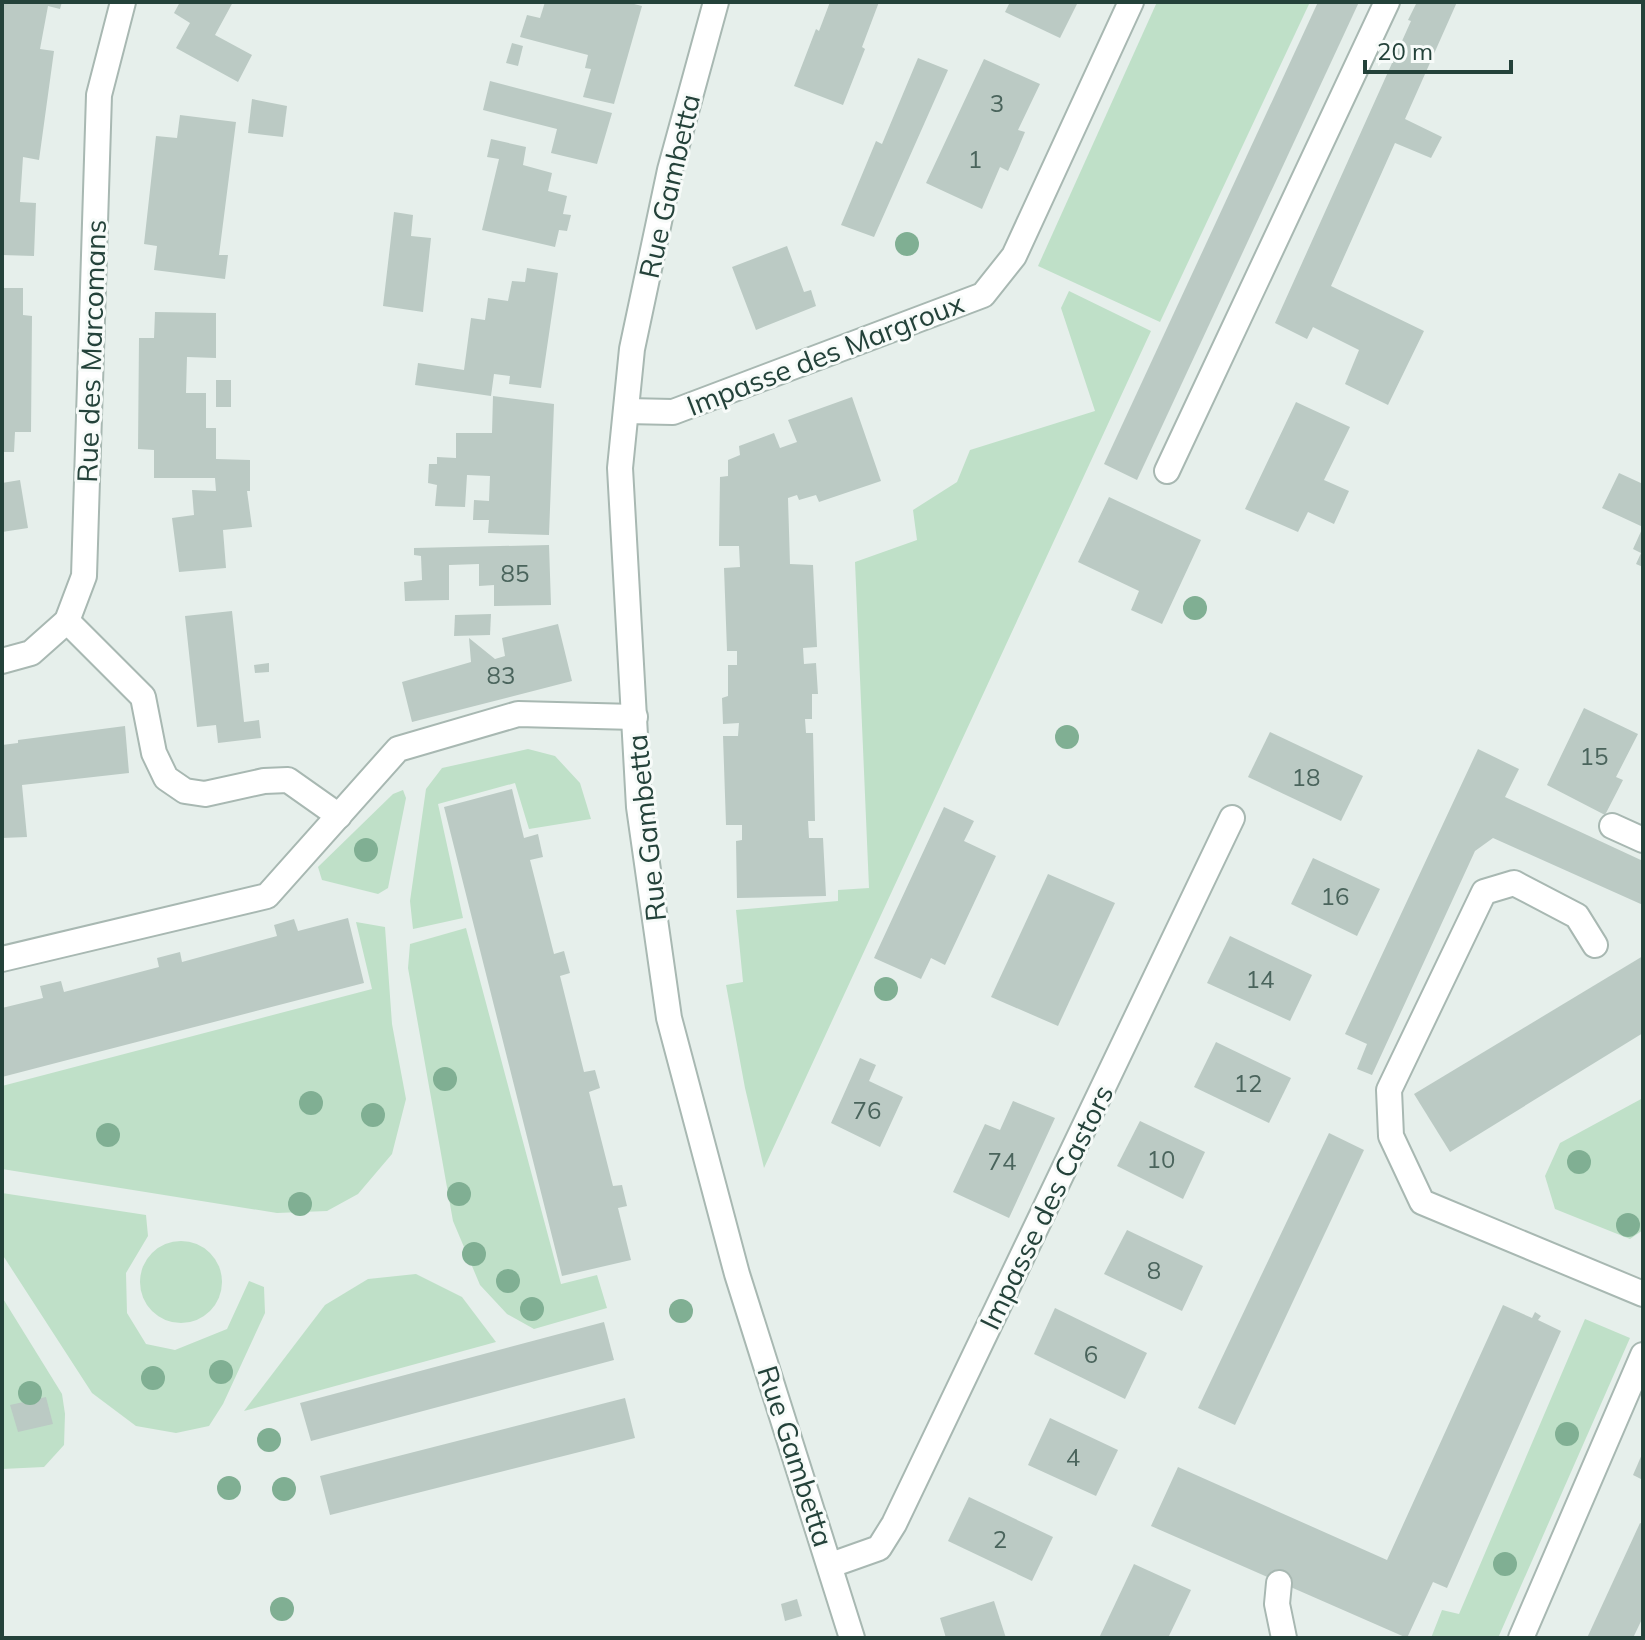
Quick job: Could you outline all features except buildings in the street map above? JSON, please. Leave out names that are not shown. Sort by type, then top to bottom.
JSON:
[{"type":"street","name":"Rue des Marcomans","points":[[2,661],[31,653],[67,621],[84,576],[99,95],[123,2]]},
{"type":"street","name":"Rue Gambetta","points":[[716,2],[670,170],[632,349],[620,468],[639,807],[669,1018],[737,1274],[852,1638]]},
{"type":"street","name":"Impasse des Margroux","points":[[626,411],[673,412],[983,295],[1014,256],[1131,2]]},
{"type":"street","points":[[1167,471],[1387,2]]},
{"type":"street","points":[[67,621],[143,697],[154,753],[166,778],[185,791],[205,794],[264,781],[288,780],[339,816]]},
{"type":"street","points":[[2,959],[267,896],[398,749],[518,714],[635,717]]},
{"type":"street","name":"Impasse des Castors","points":[[831,1565],[879,1548],[894,1524],[1232,818]]},
{"type":"street","points":[[1612,826],[1643,840]]},
{"type":"street","points":[[1595,945],[1577,916],[1514,883],[1484,892],[1389,1090],[1391,1136],[1422,1202],[1643,1294]]},
{"type":"street","points":[[1521,1638],[1643,1355]]},
{"type":"street","points":[[1279,1583],[1277,1604],[1284,1638]]},
{"type":"green space","points":[[1157,2],[1310,2],[1160,322],[1038,266]]},
{"type":"green space","points":[[1069,291],[1151,331],[764,1168],[726,985],[743,982],[736,910],[838,901],[838,890],[869,888],[855,562],[917,540],[913,510],[957,482],[970,450],[1095,411],[1061,308]]},
{"type":"green space","points":[[528,749],[555,756],[580,783],[591,819],[529,829],[515,783],[438,804],[463,918],[413,929],[410,901],[426,789],[442,768]]},
{"type":"green space","points":[[403,790],[406,798],[388,888],[378,894],[322,880],[318,867],[393,794]]},
{"type":"green space","points":[[356,922],[385,927],[392,1024],[406,1099],[392,1154],[358,1194],[327,1211],[277,1213],[2,1169],[2,1086],[372,989]]},
{"type":"green space","points":[[466,928],[561,1284],[597,1275],[607,1308],[534,1329],[507,1314],[480,1285],[453,1221],[408,968],[410,944]]},
{"type":"green space","points":[[1643,1098],[1643,1230],[1630,1239],[1555,1209],[1545,1176],[1560,1143]]},
{"type":"green space","points":[[2,1193],[146,1215],[148,1236],[126,1273],[127,1313],[146,1344],[175,1350],[227,1329],[249,1281],[264,1287],[265,1313],[223,1404],[209,1426],[176,1433],[136,1426],[92,1393],[2,1254]]},
{"type":"green space","points":[[181,1241],[197,1244],[210,1253],[219,1266],[222,1282],[219,1298],[210,1311],[197,1320],[181,1323],[165,1320],[152,1311],[143,1298],[140,1282],[143,1266],[152,1253],[165,1244]]},
{"type":"green space","points":[[416,1274],[462,1297],[496,1342],[244,1411],[325,1305],[368,1279]]},
{"type":"green space","points":[[2,1297],[62,1394],[64,1445],[44,1467],[2,1469]]},
{"type":"green space","points":[[1585,1319],[1630,1338],[1498,1638],[1431,1638],[1442,1610],[1459,1614]]}]
